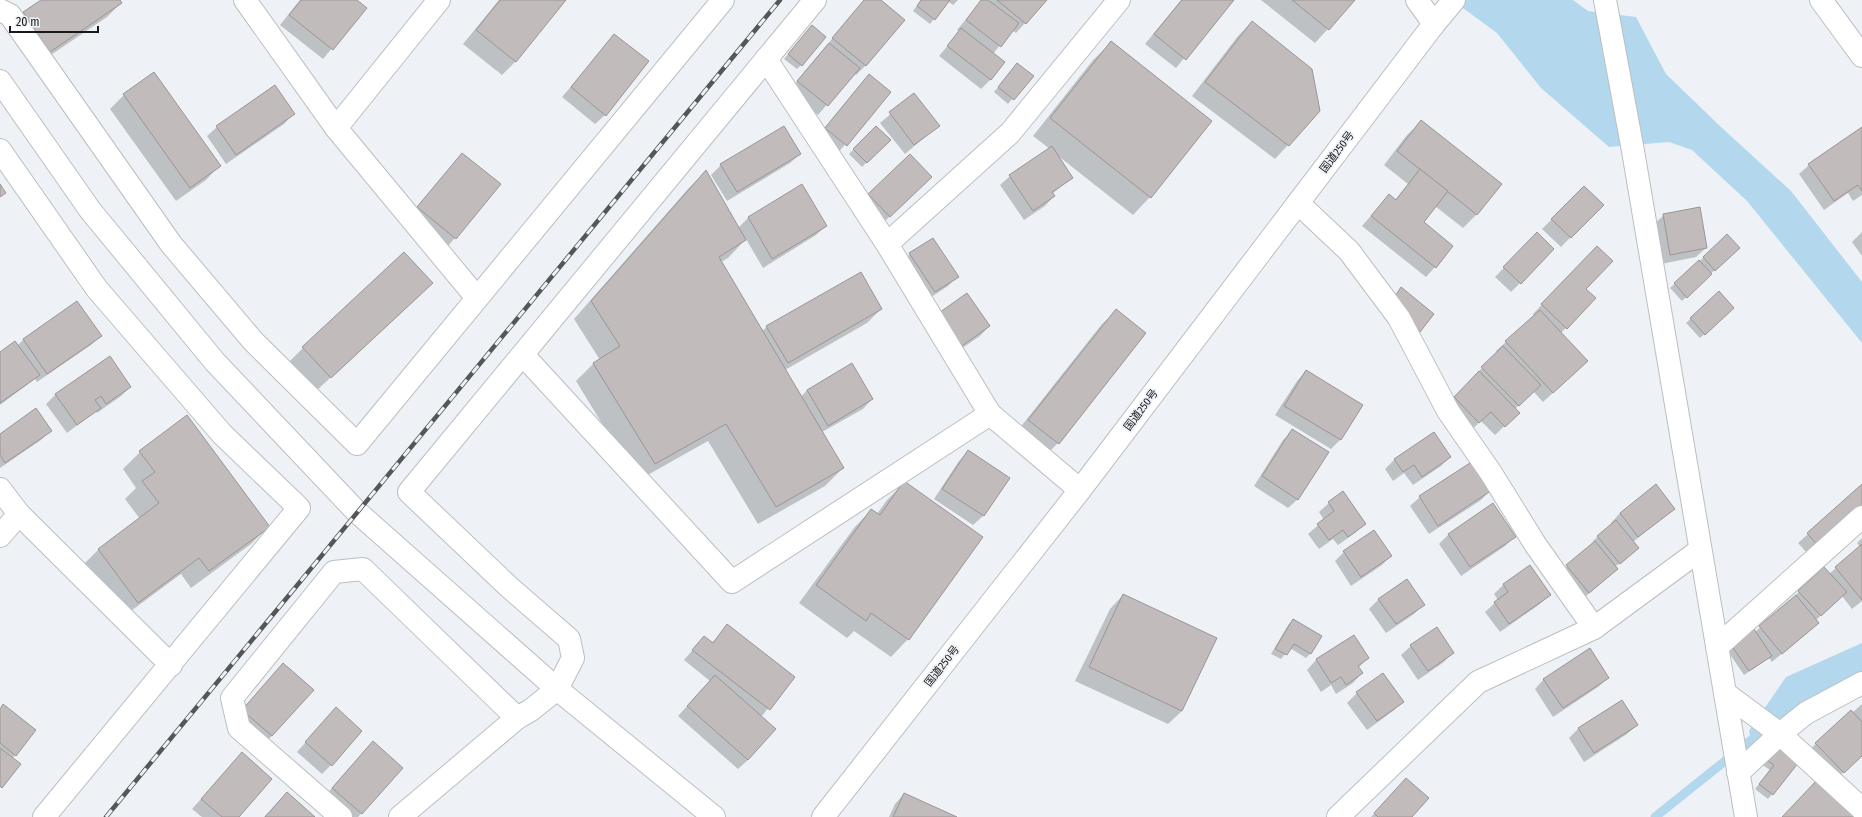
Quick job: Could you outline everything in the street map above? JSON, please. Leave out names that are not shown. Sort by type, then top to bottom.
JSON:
[{"type":"main road","points":[[245,0],[336,128],[477,298]]},
{"type":"main road","points":[[336,128],[439,0]]},
{"type":"main road","points":[[0,10],[10,15],[171,244],[253,340],[357,444],[723,0]]},
{"type":"main road","points":[[400,817],[517,718],[531,710],[557,689],[573,658],[569,639],[509,587],[409,492],[815,0]]},
{"type":"main road","points":[[887,244],[1010,133],[1119,0]]},
{"type":"main road","points":[[1417,0],[1434,24]]},
{"type":"main road","name":"国道250号","points":[[823,817],[1080,490],[1434,24],[1454,0]]},
{"type":"main road","points":[[1821,0],[1862,56]]},
{"type":"main road","points":[[1606,3],[1633,151],[1746,817]]},
{"type":"main road","points":[[766,59],[887,244],[990,414],[1080,490]]},
{"type":"main road","points":[[0,81],[90,210],[215,362],[357,512],[557,689],[714,817]]},
{"type":"main road","points":[[0,150],[97,289],[222,434],[299,508],[172,665],[44,817]]},
{"type":"main road","points":[[1298,203],[1349,251],[1399,318],[1448,411],[1491,473],[1535,544],[1594,628]]},
{"type":"main road","points":[[523,355],[732,582],[990,414]]},
{"type":"main road","points":[[0,489],[19,514],[172,665]]},
{"type":"main road","points":[[0,536],[19,514]]},
{"type":"main road","points":[[1717,647],[1862,517]]},
{"type":"main road","points":[[1338,817],[1478,682],[1594,628],[1700,550]]},
{"type":"main road","points":[[342,817],[239,728],[232,698],[334,572],[363,569],[517,718]]},
{"type":"main road","points":[[1738,773],[1780,734],[1806,713],[1862,682]]},
{"type":"main road","points":[[1724,692],[1780,734],[1862,809]]},
{"type":"water","points":[[1452,0],[1573,0],[1588,11],[1636,17],[1666,74],[1791,191],[1862,282],[1862,343],[1747,201],[1692,150],[1669,142],[1609,147],[1541,88],[1497,33]]},
{"type":"water","points":[[1862,643],[1862,672],[1845,681],[1754,753],[1749,731],[1786,677]]},
{"type":"building","points":[[41,0],[120,0],[122,3],[50,52],[23,12]]},
{"type":"building","points":[[301,0],[357,0],[367,8],[333,50],[289,15]]},
{"type":"building","points":[[500,0],[566,0],[516,62],[476,30]]},
{"type":"building","points":[[864,0],[881,0],[905,20],[866,66],[832,38]]},
{"type":"building","points":[[921,0],[950,0],[935,20],[917,6]]},
{"type":"building","points":[[981,0],[988,0],[1019,23],[1001,47],[966,20]]},
{"type":"building","points":[[997,0],[1047,0],[1026,24]]},
{"type":"building","points":[[1182,0],[1234,0],[1186,60],[1154,34]]},
{"type":"building","points":[[1292,0],[1355,0],[1329,30]]},
{"type":"building","points":[[1252,21],[1312,69],[1320,111],[1289,146],[1205,82]]},
{"type":"building","points":[[812,25],[826,37],[802,66],[788,54]]},
{"type":"building","points":[[961,28],[1005,62],[991,80],[947,46]]},
{"type":"building","points":[[614,34],[649,61],[606,116],[571,87]]},
{"type":"building","points":[[1111,41],[1212,121],[1151,198],[1050,118]]},
{"type":"building","points":[[829,43],[860,68],[828,106],[797,81]]},
{"type":"building","points":[[1017,63],[1034,76],[1014,100],[998,87]]},
{"type":"building","points":[[154,72],[221,166],[190,188],[123,94]]},
{"type":"building","points":[[869,74],[891,92],[847,146],[825,128]]},
{"type":"building","points":[[275,85],[295,114],[236,155],[216,126]]},
{"type":"building","points":[[914,93],[940,126],[914,145],[889,112]]},
{"type":"building","points":[[1421,120],[1502,184],[1477,215],[1397,151]]},
{"type":"building","points":[[784,126],[801,154],[737,192],[720,164]]},
{"type":"building","points":[[876,126],[891,140],[867,163],[853,149]]},
{"type":"building","points":[[1862,127],[1862,191],[1858,185],[1834,201],[1808,164]]},
{"type":"building","points":[[1052,146],[1073,178],[1052,192],[1055,196],[1033,211],[1009,175]]},
{"type":"building","points":[[462,153],[501,184],[456,239],[417,207]]},
{"type":"building","points":[[910,154],[932,177],[890,217],[868,194]]},
{"type":"building","points":[[1420,169],[1448,191],[1424,222],[1453,246],[1436,268],[1371,216],[1389,194],[1396,200]]},
{"type":"building","points":[[706,170],[746,240],[719,257],[844,468],[776,507],[726,424],[655,464],[593,363],[620,346],[591,301]]},
{"type":"building","points":[[0,184],[6,193],[0,197]]},
{"type":"building","points":[[802,184],[827,226],[772,259],[748,217]]},
{"type":"building","points":[[1584,186],[1604,205],[1571,238],[1551,219]]},
{"type":"building","points":[[1700,207],[1707,248],[1670,255],[1663,214]]},
{"type":"building","points":[[1537,232],[1554,249],[1521,284],[1503,267]]},
{"type":"building","points":[[1727,234],[1740,248],[1715,271],[1703,257]]},
{"type":"building","points":[[933,238],[959,277],[935,292],[909,253]]},
{"type":"building","points":[[1597,246],[1613,261],[1586,289],[1596,298],[1567,329],[1541,304]]},
{"type":"building","points":[[404,252],[433,283],[331,378],[302,347]]},
{"type":"building","points":[[1699,260],[1712,274],[1687,298],[1674,283]]},
{"type":"building","points":[[861,272],[882,309],[788,363],[766,326]]},
{"type":"building","points":[[1401,287],[1434,314],[1420,332],[1394,298]]},
{"type":"building","points":[[1719,291],[1734,308],[1705,335],[1690,318]]},
{"type":"building","points":[[967,293],[990,326],[959,348],[936,315]]},
{"type":"building","points":[[77,301],[102,336],[47,374],[23,339]]},
{"type":"building","points":[[1116,309],[1146,333],[1059,444],[1028,420]]},
{"type":"building","points":[[1540,310],[1588,361],[1553,393],[1505,341]]},
{"type":"building","points":[[15,341],[40,375],[0,403],[0,352]]},
{"type":"building","points":[[1503,346],[1541,385],[1519,406],[1481,367]]},
{"type":"building","points":[[110,356],[131,387],[106,404],[101,396],[95,400],[101,408],[77,425],[55,394]]},
{"type":"building","points":[[852,363],[873,399],[828,426],[807,390]]},
{"type":"building","points":[[1306,370],[1363,405],[1341,440],[1284,406]]},
{"type":"building","points":[[1479,371],[1520,413],[1505,427],[1491,412],[1479,423],[1454,397]]},
{"type":"building","points":[[36,408],[52,431],[5,463],[0,455],[0,434]]},
{"type":"building","points":[[187,415],[270,527],[209,571],[199,558],[138,603],[98,549],[159,503],[142,481],[155,472],[139,451]]},
{"type":"building","points":[[1292,429],[1329,452],[1298,500],[1262,476]]},
{"type":"building","points":[[1434,432],[1451,457],[1422,477],[1414,465],[1403,472],[1394,459]]},
{"type":"building","points":[[968,450],[1010,478],[984,516],[942,489]]},
{"type":"building","points":[[1473,461],[1492,490],[1438,526],[1419,496]]},
{"type":"building","points":[[904,481],[983,537],[909,640],[871,613],[866,621],[816,585],[871,509],[880,515]]},
{"type":"building","points":[[1656,484],[1675,509],[1638,537],[1620,513]]},
{"type":"building","points":[[1862,484],[1862,507],[1818,546],[1807,533]]},
{"type":"building","points":[[1343,491],[1366,524],[1348,537],[1343,530],[1329,540],[1317,524],[1334,511],[1328,502]]},
{"type":"building","points":[[1493,503],[1516,537],[1470,567],[1448,534]]},
{"type":"building","points":[[1616,520],[1639,548],[1620,564],[1597,536]]},
{"type":"building","points":[[1374,530],[1392,556],[1361,577],[1343,551]]},
{"type":"building","points":[[1595,541],[1618,569],[1589,593],[1566,565]]},
{"type":"building","points":[[1862,544],[1862,600],[1835,567]]},
{"type":"building","points":[[1530,565],[1551,595],[1509,624],[1494,602],[1508,592],[1503,584]]},
{"type":"building","points":[[1824,567],[1847,592],[1821,616],[1798,591]]},
{"type":"building","points":[[1407,579],[1425,605],[1396,624],[1378,599]]},
{"type":"building","points":[[1123,594],[1217,638],[1182,711],[1089,667]]},
{"type":"building","points":[[1796,595],[1819,623],[1782,654],[1759,626]]},
{"type":"building","points":[[1293,619],[1322,636],[1311,654],[1294,644],[1287,655],[1275,649]]},
{"type":"building","points":[[727,624],[795,677],[770,710],[692,650],[704,636],[713,643]]},
{"type":"building","points":[[1437,627],[1454,653],[1428,671],[1410,645]]},
{"type":"building","points":[[1754,629],[1772,656],[1749,671],[1731,645]]},
{"type":"building","points":[[1354,635],[1369,658],[1358,666],[1363,673],[1346,685],[1341,677],[1331,683],[1316,659]]},
{"type":"building","points":[[1590,648],[1609,678],[1563,708],[1543,679]]},
{"type":"building","points":[[283,663],[314,690],[272,736],[242,710]]},
{"type":"building","points":[[1383,673],[1404,702],[1377,721],[1356,692]]},
{"type":"building","points":[[715,675],[776,729],[748,760],[687,706]]},
{"type":"building","points":[[1622,700],[1638,725],[1594,753],[1578,728]]},
{"type":"building","points":[[3,704],[36,730],[16,756],[0,743],[0,709]]},
{"type":"building","points":[[336,707],[362,731],[332,766],[305,742]]},
{"type":"building","points":[[1851,710],[1862,722],[1862,756],[1844,773],[1815,743]]},
{"type":"building","points":[[373,741],[403,768],[362,814],[332,788]]},
{"type":"building","points":[[1776,744],[1799,762],[1773,795],[1759,784],[1774,765],[1765,759]]},
{"type":"building","points":[[0,748],[21,764],[2,788],[0,786]]},
{"type":"building","points":[[242,752],[272,779],[239,817],[222,817],[201,799]]},
{"type":"building","points":[[1406,778],[1429,798],[1412,817],[1378,817],[1374,813]]},
{"type":"building","points":[[1817,780],[1854,815],[1852,817],[1782,817]]},
{"type":"building","points":[[287,792],[315,817],[265,817]]},
{"type":"building","points":[[904,793],[957,817],[893,817]]},
{"type":"waterway","points":[[1655,817],[1760,733]]},
{"type":"railway","points":[[106,817],[780,0]]}]
